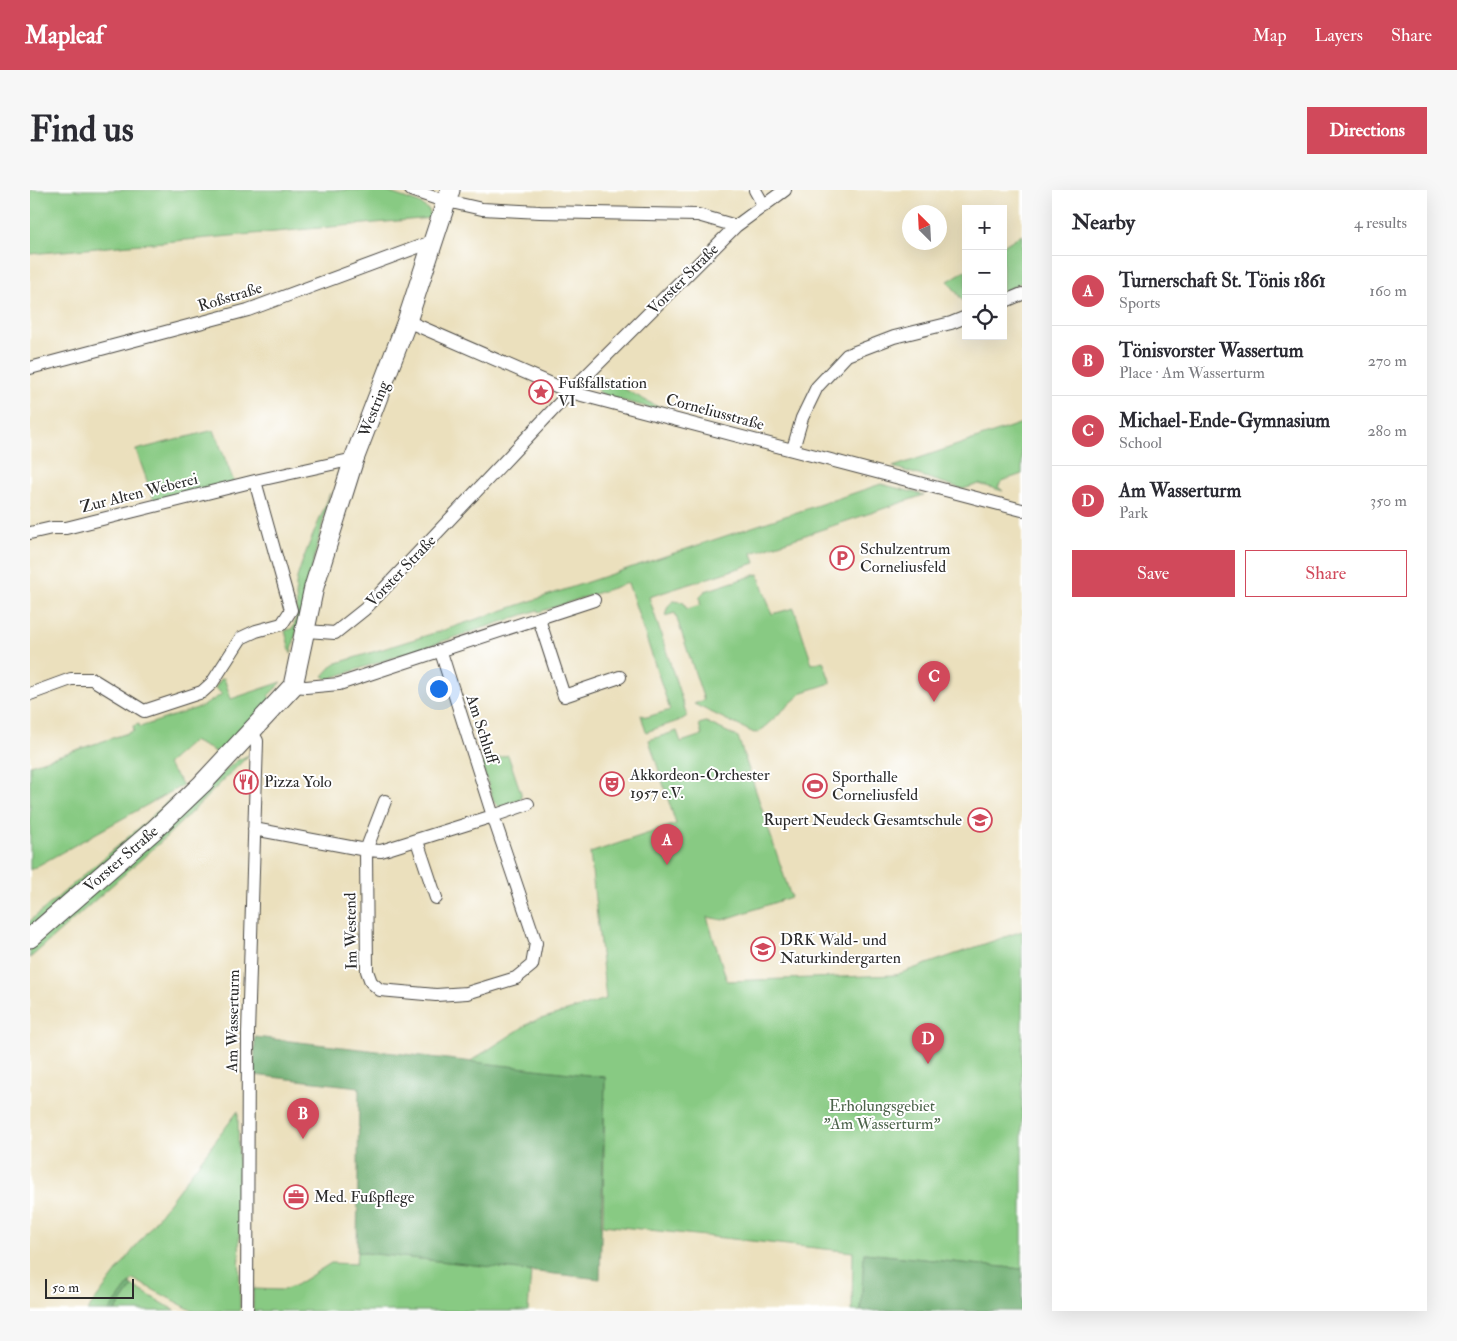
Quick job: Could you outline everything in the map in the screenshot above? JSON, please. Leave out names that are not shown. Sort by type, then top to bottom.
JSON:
[{"type":"street","points":[[411,190],[449,195],[482,209],[530,212],[698,215],[736,226]]},
{"type":"street","points":[[755,190],[764,206]]},
{"type":"street","name":"Vorster Straße","points":[[30,938],[154,830],[252,732],[292,686],[306,631],[335,633],[365,609],[570,392],[736,226],[785,190]]},
{"type":"street","name":"Westring","points":[[306,631],[318,574],[354,459],[407,321],[449,195]]},
{"type":"street","name":"Roßstraße","points":[[30,368],[248,310],[434,241]]},
{"type":"street","points":[[1007,300],[1022,294]]},
{"type":"street","points":[[793,449],[802,418],[817,387],[847,355],[894,337],[951,324],[962,319]]},
{"type":"street","name":"Corneliusstraße","points":[[407,321],[570,392],[793,449],[945,492],[1022,510]]},
{"type":"street","name":"Zur Alten Weberei","points":[[30,533],[52,528],[66,528],[255,481],[354,459]]},
{"type":"street","points":[[30,694],[38,689],[71,679],[92,680],[144,711],[156,708],[202,692],[212,683],[242,638],[256,631],[282,624],[291,610],[255,481]]},
{"type":"street","points":[[292,686],[306,687],[339,684],[441,652],[594,600]]},
{"type":"street","points":[[539,619],[564,696],[620,677]]},
{"type":"street","name":"Am Schluff","points":[[441,652],[493,816]]},
{"type":"street","name":"Am Wasserturm","points":[[247,1311],[248,1034],[257,741],[252,732]]},
{"type":"street","name":"Im Westend","points":[[385,802],[366,850],[367,971],[370,982],[374,987],[387,991],[436,995],[467,993],[516,978],[532,965],[536,942],[493,816]]},
{"type":"street","points":[[254,829],[366,850],[381,851],[528,804]]},
{"type":"street","points":[[417,841],[436,898]]},
{"type":"green space","points":[[30,190],[382,190],[419,203],[429,210],[431,218],[30,254]]},
{"type":"green space","points":[[1022,234],[1022,282],[1007,290],[1007,250],[1007,243]]},
{"type":"green space","points":[[962,272],[962,300],[948,281]]},
{"type":"green space","points":[[604,378],[661,407],[658,410],[605,396],[598,391],[598,383]]},
{"type":"green space","points":[[1022,423],[1022,474],[1002,481],[998,487],[1003,491],[979,484],[963,489],[893,467]]},
{"type":"green space","points":[[214,430],[234,482],[155,503],[136,450]]},
{"type":"green space","points":[[881,484],[924,495],[752,553],[755,563],[649,597],[687,716],[681,720],[646,732],[641,715],[647,717],[670,710],[628,583],[539,612],[538,610],[328,679],[323,676],[334,664],[441,631]]},
{"type":"green space","points":[[330,493],[291,654],[285,631],[293,628],[295,621],[297,578]]},
{"type":"green space","points":[[758,574],[772,614],[794,608],[812,664],[823,661],[831,683],[803,692],[759,732],[754,733],[694,704],[704,700],[675,613],[665,616],[668,606],[673,601],[683,602],[687,609],[700,605],[700,596],[705,591]]},
{"type":"green space","points":[[224,678],[231,699],[282,682],[268,696],[271,699],[208,771],[216,752],[193,741],[167,764],[183,785],[30,870],[30,765],[134,731],[133,726],[139,724],[140,727],[203,706],[222,694],[215,688],[221,679]]},
{"type":"green space","name":"Erholungsgebiet \"Am Wasserturm\"","points":[[706,722],[738,737],[791,897],[723,920],[707,917],[727,981],[895,975],[1022,931],[1022,1269],[864,1253],[861,1311],[852,1311],[853,1252],[603,1225],[605,1077],[469,1062],[531,1022],[606,999],[590,853],[676,824],[649,740],[677,731],[681,742],[702,735],[699,724]]},
{"type":"green space","points":[[249,755],[164,839],[30,958],[30,944],[236,761]]},
{"type":"green space","points":[[508,755],[521,793],[521,799],[499,807],[494,802],[481,763]]},
{"type":"green space","points":[[191,787],[30,929],[30,921],[169,800]]},
{"type":"green space","points":[[255,1037],[605,1077],[600,1279],[357,1252],[359,1087],[254,1075]]},
{"type":"green space","points":[[238,1111],[240,1311],[193,1311],[133,1279],[109,1311],[87,1311]]},
{"type":"green space","points":[[357,1252],[531,1271],[528,1311],[253,1311],[253,1289],[283,1290],[296,1285],[331,1263],[356,1264]]},
{"type":"green space","points":[[864,1253],[1022,1269],[1022,1311],[861,1311]]},
{"type":"green space","points":[[129,1284],[133,1286],[115,1311],[109,1311]]},
{"type":"green space","points":[[133,1286],[176,1311],[115,1311]]},
{"type":"place","name":"Fußfallstation VI","points":[[541,392]]},
{"type":"place","name":"Schulzentrum Corneliusfeld","points":[[842,558]]},
{"type":"place","name":"Michael-Ende-Gymnasium","points":[[934,702]]},
{"type":"place","name":"Pizza Yolo","points":[[246,782]]},
{"type":"place","name":"Akkordeon-Orchester 1957 e.V.","points":[[612,784]]},
{"type":"place","name":"Sporthalle Corneliusfeld","points":[[815,786]]},
{"type":"place","name":"Rupert Neudeck Gesamtschule","points":[[980,820]]},
{"type":"place","name":"Turnerschaft St. Tönis 1861","points":[[667,865]]},
{"type":"place","name":"DRK Wald- und Naturkindergarten","points":[[763,949]]},
{"type":"place","name":"Am Wasserturm","points":[[928,1064]]},
{"type":"place","name":"Tönisvorster Wassertum","points":[[303,1139]]},
{"type":"place","name":"Med. Fußpflege","points":[[296,1197]]}]
